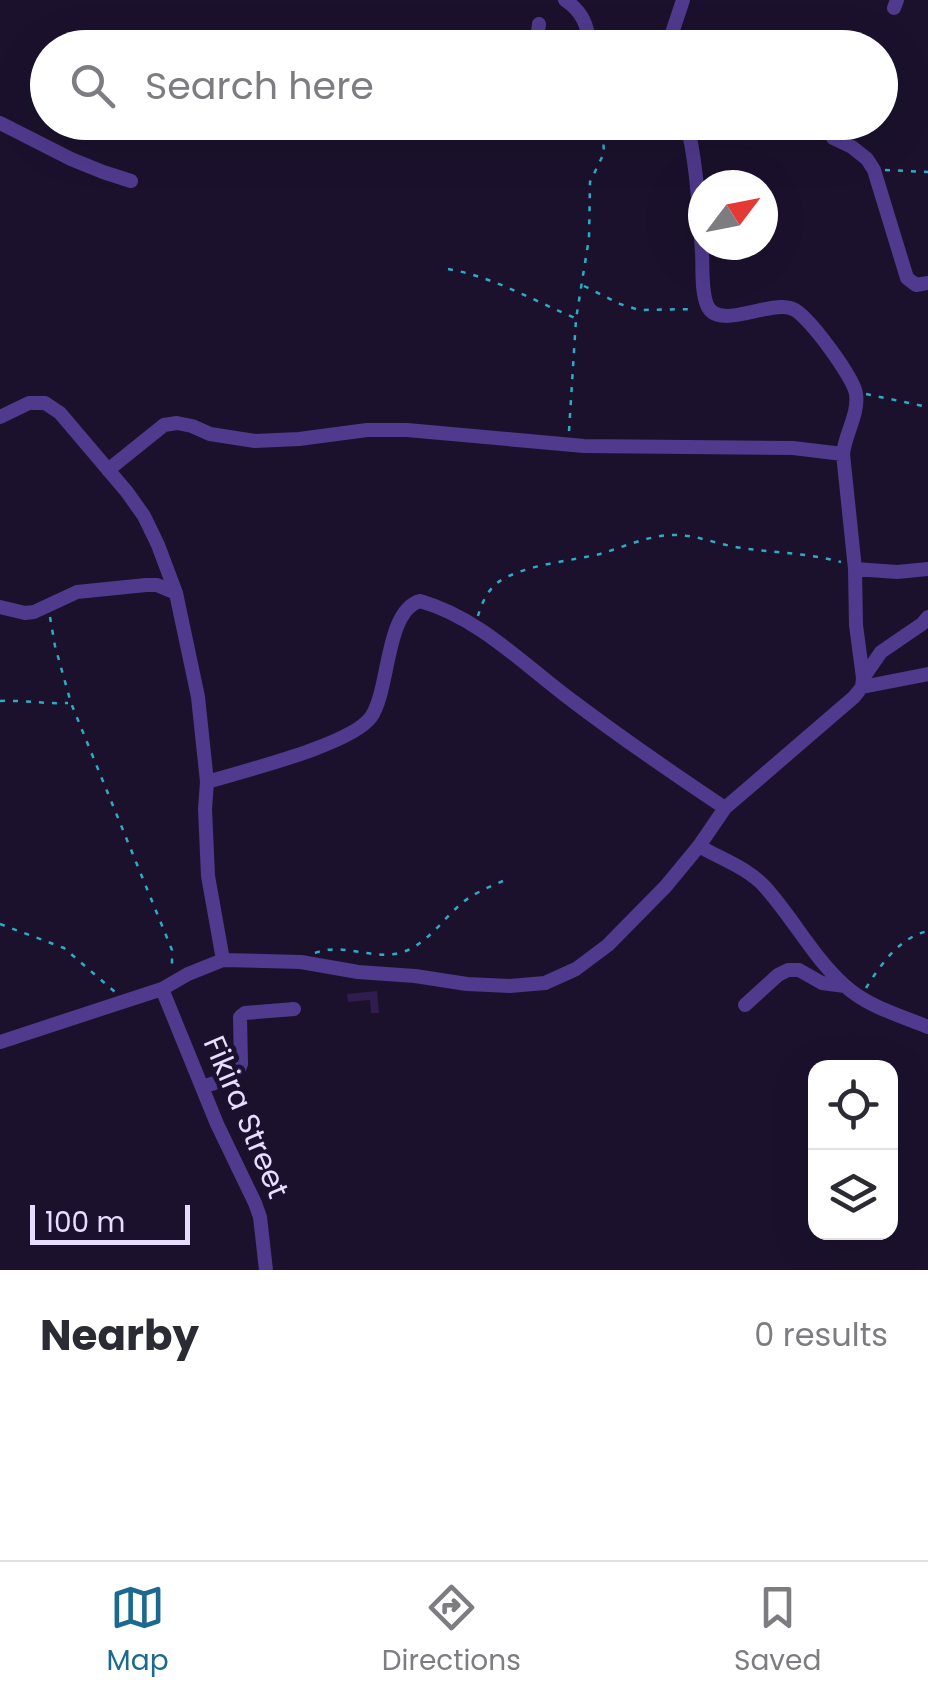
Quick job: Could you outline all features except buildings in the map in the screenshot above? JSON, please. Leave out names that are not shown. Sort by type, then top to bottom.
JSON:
[{"type":"street","points":[[565,0],[575,6],[588,30]]},
{"type":"street","points":[[673,30],[683,0]]},
{"type":"street","points":[[538,30],[539,24]]},
{"type":"street","points":[[0,122],[30,137]]},
{"type":"street","points":[[36,140],[103,172],[131,180]]},
{"type":"street","points":[[690,140],[708,308],[715,316],[726,317],[783,307],[793,309],[806,318],[841,364],[856,392],[856,408],[843,454],[862,682]]},
{"type":"street","points":[[837,140],[867,159],[874,170],[908,278],[916,285],[928,283]]},
{"type":"street","points":[[0,416],[29,404],[45,403],[60,413],[144,516],[176,593],[198,697],[207,782],[208,876],[224,960]]},
{"type":"street","points":[[108,470],[164,426],[177,423],[210,434],[255,441],[384,429],[569,444],[793,448],[843,454]]},
{"type":"street","points":[[855,570],[928,569]]},
{"type":"street","points":[[0,607],[25,613],[77,592],[93,590],[158,586],[176,593]]},
{"type":"street","points":[[207,782],[325,744],[363,726],[380,698],[398,624],[409,606],[420,600],[492,637],[605,726],[725,808]]},
{"type":"street","points":[[0,1042],[162,989],[224,960],[302,962],[358,972],[510,986],[545,983],[576,969],[608,945],[666,886],[725,808],[843,707],[881,652],[928,617]]},
{"type":"street","points":[[862,682],[928,674]]},
{"type":"street","points":[[698,846],[752,875],[764,886],[845,986],[898,1017],[928,1027]]},
{"type":"street","points":[[745,1005],[788,970],[799,970],[822,983],[845,986]]},
{"type":"street","name":"Fikira Street","points":[[162,989],[237,1170],[255,1202],[266,1270]]},
{"type":"street","points":[[202,1087],[240,1071],[240,1017],[244,1013],[294,1010]]},
{"type":"path","points":[[569,444],[576,319],[589,238],[590,182],[604,153],[603,140]]},
{"type":"path","points":[[874,170],[928,172]]},
{"type":"path","points":[[448,270],[490,279],[576,319]]},
{"type":"path","points":[[582,285],[639,310],[708,308]]},
{"type":"path","points":[[856,392],[928,407]]},
{"type":"path","points":[[474,627],[487,595],[496,584],[510,577],[551,562],[595,555],[658,536],[707,538],[736,548],[824,557],[855,570]]},
{"type":"path","points":[[48,606],[70,703],[172,950],[172,966],[162,989]]},
{"type":"path","points":[[0,701],[70,703]]},
{"type":"path","points":[[302,962],[328,948],[379,956],[410,950],[462,903],[504,881]]},
{"type":"path","points":[[0,924],[64,948],[124,1000]]},
{"type":"path","points":[[860,997],[902,943],[928,931]]}]
